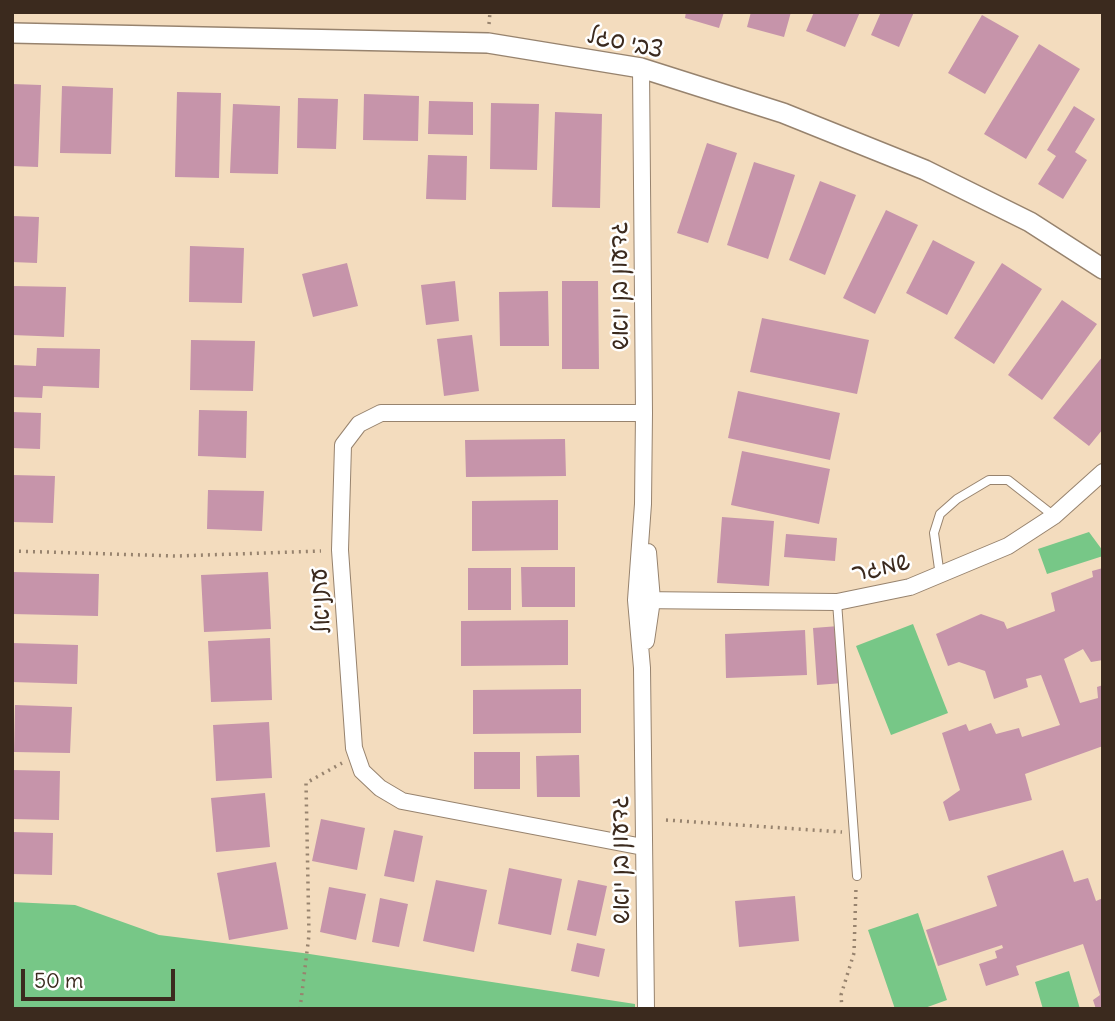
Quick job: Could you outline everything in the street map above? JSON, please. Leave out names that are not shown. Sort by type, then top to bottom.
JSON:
[{"type":"street","name":"צבי סגל","points":[[12,33],[488,43],[641,68],[783,113],[925,170],[1030,222],[1103,269]]},
{"type":"street","name":"גדעון בן יואש","points":[[641,68],[644,413],[642,668],[646,1009]]},
{"type":"street","name":"עתניאל","points":[[643,847],[402,801],[380,788],[362,771],[356,754],[340,550],[343,445],[359,424],[381,413],[644,413]]},
{"type":"street","name":"שמגר","points":[[644,600],[837,601],[909,587],[1008,545],[1054,516],[1103,472]]},
{"type":"lane","points":[[940,576],[934,533],[940,514],[957,499],[989,480],[1008,480],[1054,516]]},
{"type":"lane","points":[[837,601],[857,876]]},
{"type":"path","points":[[488,27],[490,12]]},
{"type":"path","points":[[12,551],[177,556],[340,550]]},
{"type":"path","points":[[300,1009],[309,934],[306,783],[356,754]]},
{"type":"path","points":[[666,820],[855,833]]},
{"type":"path","points":[[842,1009],[841,995],[854,953],[857,876]]},
{"type":"green space","points":[[1089,532],[1103,551],[1103,556],[1047,574],[1038,549]]},
{"type":"green space","points":[[913,624],[948,713],[891,735],[856,646]]},
{"type":"green space","points":[[12,902],[75,905],[159,935],[303,953],[635,1004],[635,1009],[12,1009]]},
{"type":"green space","points":[[918,913],[947,1000],[922,1009],[895,1009],[868,930]]},
{"type":"green space","points":[[1069,971],[1080,1009],[1043,1009],[1035,982]]},
{"type":"building","points":[[686,12],[724,12],[719,28],[685,18]]},
{"type":"building","points":[[751,12],[791,12],[784,37],[747,27]]},
{"type":"building","points":[[814,12],[860,12],[845,47],[806,31]]},
{"type":"building","points":[[881,12],[914,12],[899,47],[871,35]]},
{"type":"building","points":[[982,15],[1019,36],[985,94],[948,73]]},
{"type":"building","points":[[1039,44],[1080,69],[1026,159],[984,134]]},
{"type":"building","points":[[12,84],[41,85],[38,167],[12,166]]},
{"type":"building","points":[[62,86],[113,88],[111,154],[60,153]]},
{"type":"building","points":[[177,92],[221,93],[219,178],[175,177]]},
{"type":"building","points":[[364,94],[419,96],[418,141],[363,140]]},
{"type":"building","points":[[298,98],[338,99],[336,149],[297,148]]},
{"type":"building","points":[[429,101],[473,102],[473,135],[428,134]]},
{"type":"building","points":[[491,103],[539,104],[537,170],[490,169]]},
{"type":"building","points":[[233,104],[280,106],[278,174],[230,173]]},
{"type":"building","points":[[1074,106],[1095,119],[1075,152],[1087,160],[1063,199],[1038,184],[1056,156],[1047,150]]},
{"type":"building","points":[[555,112],[602,114],[600,208],[552,207]]},
{"type":"building","points":[[707,143],[737,153],[708,243],[677,233]]},
{"type":"building","points":[[428,155],[467,156],[466,200],[426,199]]},
{"type":"building","points":[[754,162],[795,175],[768,259],[727,245]]},
{"type":"building","points":[[820,181],[856,195],[825,275],[789,260]]},
{"type":"building","points":[[886,210],[918,225],[875,314],[843,298]]},
{"type":"building","points":[[12,216],[39,217],[37,263],[12,262]]},
{"type":"building","points":[[933,240],[975,262],[947,315],[906,293]]},
{"type":"building","points":[[190,246],[244,248],[242,303],[189,302]]},
{"type":"building","points":[[347,263],[358,306],[313,317],[302,274]]},
{"type":"building","points":[[1002,263],[1042,289],[994,364],[954,338]]},
{"type":"building","points":[[455,281],[459,321],[426,325],[421,285]]},
{"type":"building","points":[[562,281],[598,281],[599,369],[562,369]]},
{"type":"building","points":[[12,286],[66,287],[64,337],[12,335]]},
{"type":"building","points":[[548,291],[549,346],[500,346],[499,292]]},
{"type":"building","points":[[1062,300],[1097,324],[1042,400],[1008,375]]},
{"type":"building","points":[[762,318],[869,340],[857,394],[750,372]]},
{"type":"building","points":[[472,335],[479,391],[444,396],[437,339]]},
{"type":"building","points":[[191,340],[255,341],[253,391],[190,390]]},
{"type":"building","points":[[37,348],[100,349],[99,388],[43,386],[42,398],[12,397],[12,365],[36,366]]},
{"type":"building","points":[[1103,356],[1103,429],[1089,446],[1053,418]]},
{"type":"building","points":[[738,391],[840,413],[830,460],[728,438]]},
{"type":"building","points":[[199,410],[247,411],[246,458],[198,456]]},
{"type":"building","points":[[12,412],[41,413],[40,449],[12,448]]},
{"type":"building","points":[[565,439],[566,476],[466,477],[465,440]]},
{"type":"building","points":[[742,451],[830,469],[819,524],[731,505]]},
{"type":"building","points":[[12,475],[55,476],[53,523],[12,522]]},
{"type":"building","points":[[208,490],[264,491],[262,531],[207,529]]},
{"type":"building","points":[[558,500],[558,550],[472,551],[472,501]]},
{"type":"building","points":[[722,517],[774,521],[769,586],[717,583]]},
{"type":"building","points":[[786,534],[837,538],[835,561],[784,557]]},
{"type":"building","points":[[521,567],[575,567],[575,607],[522,607]]},
{"type":"building","points":[[468,568],[511,568],[511,610],[468,610]]},
{"type":"building","points":[[1103,568],[1103,660],[1091,662],[1083,649],[1064,659],[1080,703],[1098,698],[1097,687],[1103,685],[1103,746],[1025,774],[1032,800],[949,821],[943,802],[960,790],[942,733],[966,724],[969,731],[991,723],[996,734],[1019,728],[1022,737],[1060,725],[1041,675],[1026,679],[1028,687],[994,699],[985,671],[959,662],[948,666],[936,634],[981,614],[1004,622],[1007,629],[1055,611],[1051,593],[1093,577],[1092,571]]},
{"type":"building","points":[[12,572],[99,574],[98,616],[12,614]]},
{"type":"building","points":[[268,572],[271,629],[204,632],[201,575]]},
{"type":"building","points":[[568,620],[568,665],[461,666],[461,621]]},
{"type":"building","points":[[839,626],[843,683],[817,685],[813,628]]},
{"type":"building","points":[[805,630],[807,675],[726,678],[725,634]]},
{"type":"building","points":[[270,638],[272,700],[211,702],[208,641]]},
{"type":"building","points":[[12,643],[78,645],[77,684],[12,682]]},
{"type":"building","points":[[581,689],[581,733],[473,734],[473,690]]},
{"type":"building","points":[[15,705],[72,707],[70,753],[14,752]]},
{"type":"building","points":[[269,722],[272,778],[216,781],[213,725]]},
{"type":"building","points":[[474,752],[520,752],[520,789],[474,789]]},
{"type":"building","points":[[579,755],[580,797],[537,797],[536,756]]},
{"type":"building","points":[[12,770],[60,771],[59,820],[12,819]]},
{"type":"building","points":[[265,793],[270,847],[216,852],[211,798]]},
{"type":"building","points":[[321,819],[365,828],[357,870],[312,861]]},
{"type":"building","points":[[394,830],[423,836],[414,882],[384,876]]},
{"type":"building","points":[[12,832],[53,833],[52,875],[12,874]]},
{"type":"building","points":[[1063,850],[1074,882],[1088,878],[1096,901],[1103,898],[1103,1009],[1096,1009],[1093,1000],[1100,995],[1083,944],[1016,966],[1019,975],[986,986],[979,964],[997,958],[995,951],[1003,948],[1002,945],[938,966],[926,930],[997,906],[987,876]]},
{"type":"building","points":[[276,862],[288,929],[229,940],[217,873]]},
{"type":"building","points":[[509,868],[562,879],[551,935],[498,924]]},
{"type":"building","points":[[436,880],[487,890],[474,952],[423,941]]},
{"type":"building","points":[[578,880],[607,886],[596,936],[567,930]]},
{"type":"building","points":[[329,887],[366,894],[356,940],[320,932]]},
{"type":"building","points":[[795,896],[799,941],[739,947],[735,901]]},
{"type":"building","points":[[380,898],[408,904],[399,947],[372,942]]},
{"type":"building","points":[[577,943],[605,949],[599,977],[571,971]]}]
